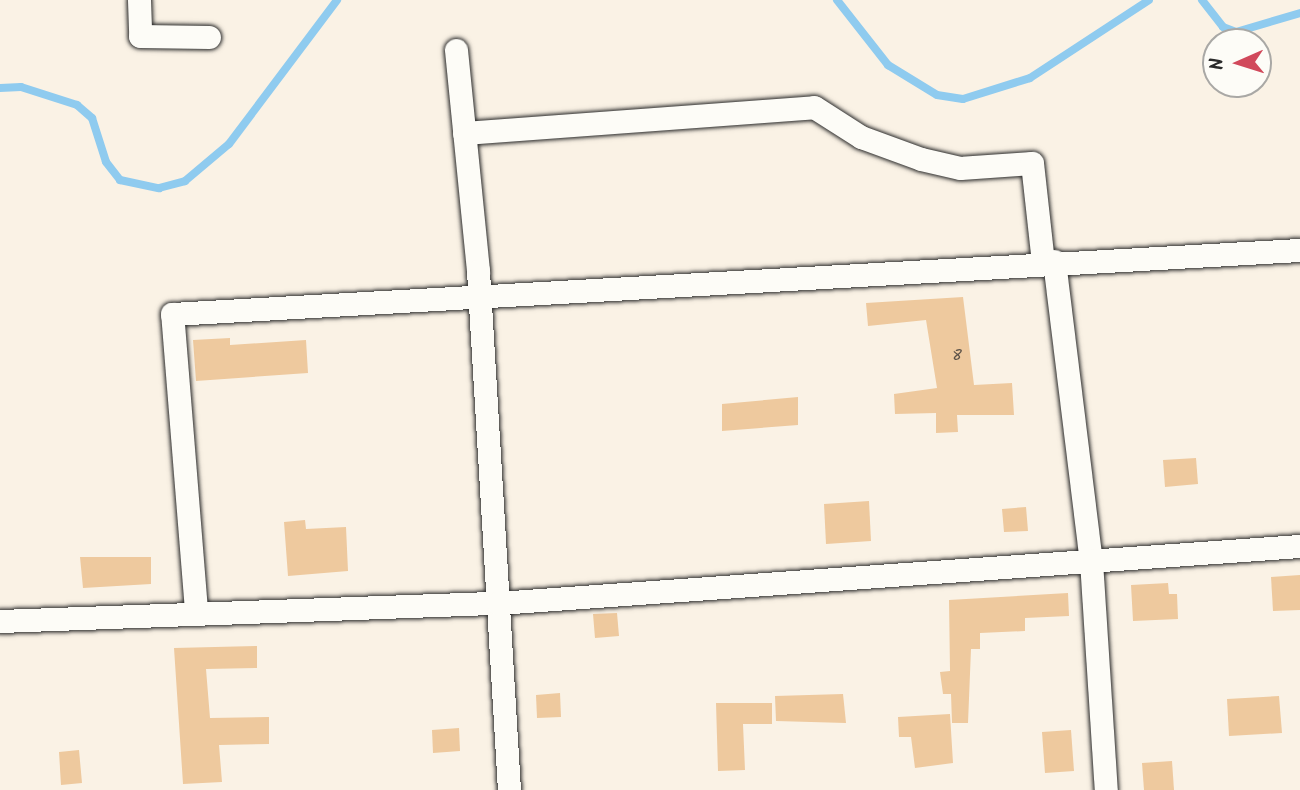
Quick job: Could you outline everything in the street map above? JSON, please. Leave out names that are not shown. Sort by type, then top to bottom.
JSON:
[{"type":"street","points":[[139,0],[140,36],[209,37]]},
{"type":"street","points":[[456,50],[498,603],[509,790]]},
{"type":"street","points":[[464,133],[814,107],[861,136],[921,159],[960,168],[1032,163],[1091,561],[1106,790]]},
{"type":"street","points":[[196,610],[172,314],[1048,262],[1300,250]]},
{"type":"street","points":[[0,621],[196,610],[498,603],[1300,546]]},
{"type":"building","points":[[963,297],[974,385],[1012,383],[1014,415],[957,415],[958,432],[936,433],[936,413],[895,414],[894,394],[937,388],[926,320],[868,326],[866,303]]},
{"type":"building","points":[[230,338],[230,345],[306,340],[308,373],[196,381],[193,340]]},
{"type":"building","points":[[798,397],[798,425],[722,431],[722,404]]},
{"type":"building","points":[[1196,458],[1198,484],[1165,487],[1163,460]]},
{"type":"building","points":[[869,501],[871,541],[826,544],[824,504]]},
{"type":"building","points":[[1026,507],[1028,531],[1004,532],[1002,509]]},
{"type":"building","points":[[305,520],[306,529],[346,527],[348,571],[288,576],[284,522]]},
{"type":"building","points":[[80,557],[151,557],[151,584],[83,588]]},
{"type":"building","points":[[1300,575],[1300,610],[1273,611],[1271,577]]},
{"type":"building","points":[[1168,583],[1169,594],[1177,594],[1178,619],[1133,621],[1131,585]]},
{"type":"building","points":[[1068,593],[1069,616],[1025,618],[1025,631],[980,633],[980,649],[971,649],[968,723],[952,723],[951,694],[943,694],[940,672],[950,671],[949,600]]},
{"type":"building","points":[[617,613],[619,636],[595,638],[593,614]]},
{"type":"building","points":[[257,646],[257,668],[206,669],[210,718],[269,717],[269,744],[219,745],[222,782],[183,784],[174,648]]},
{"type":"building","points":[[560,693],[561,717],[537,718],[536,695]]},
{"type":"building","points":[[843,694],[846,723],[776,721],[775,696]]},
{"type":"building","points":[[1279,696],[1282,733],[1229,736],[1227,699]]},
{"type":"building","points":[[716,703],[772,703],[772,724],[743,724],[745,770],[718,771]]},
{"type":"building","points":[[950,714],[953,763],[915,768],[911,737],[899,737],[898,717]]},
{"type":"building","points":[[459,728],[460,751],[433,753],[432,730]]},
{"type":"building","points":[[1071,730],[1074,771],[1045,773],[1042,732]]},
{"type":"building","points":[[79,750],[82,783],[61,785],[59,752]]},
{"type":"building","points":[[1172,761],[1174,790],[1144,790],[1142,763]]},
{"type":"waterway","points":[[0,88],[21,87],[77,105],[92,118],[106,162],[120,180],[159,188],[185,181],[229,144],[337,0]]},
{"type":"waterway","points":[[837,0],[888,65],[937,95],[963,99],[1030,78],[1149,0]]},
{"type":"waterway","points":[[1202,0],[1223,27],[1236,32],[1300,13]]}]
